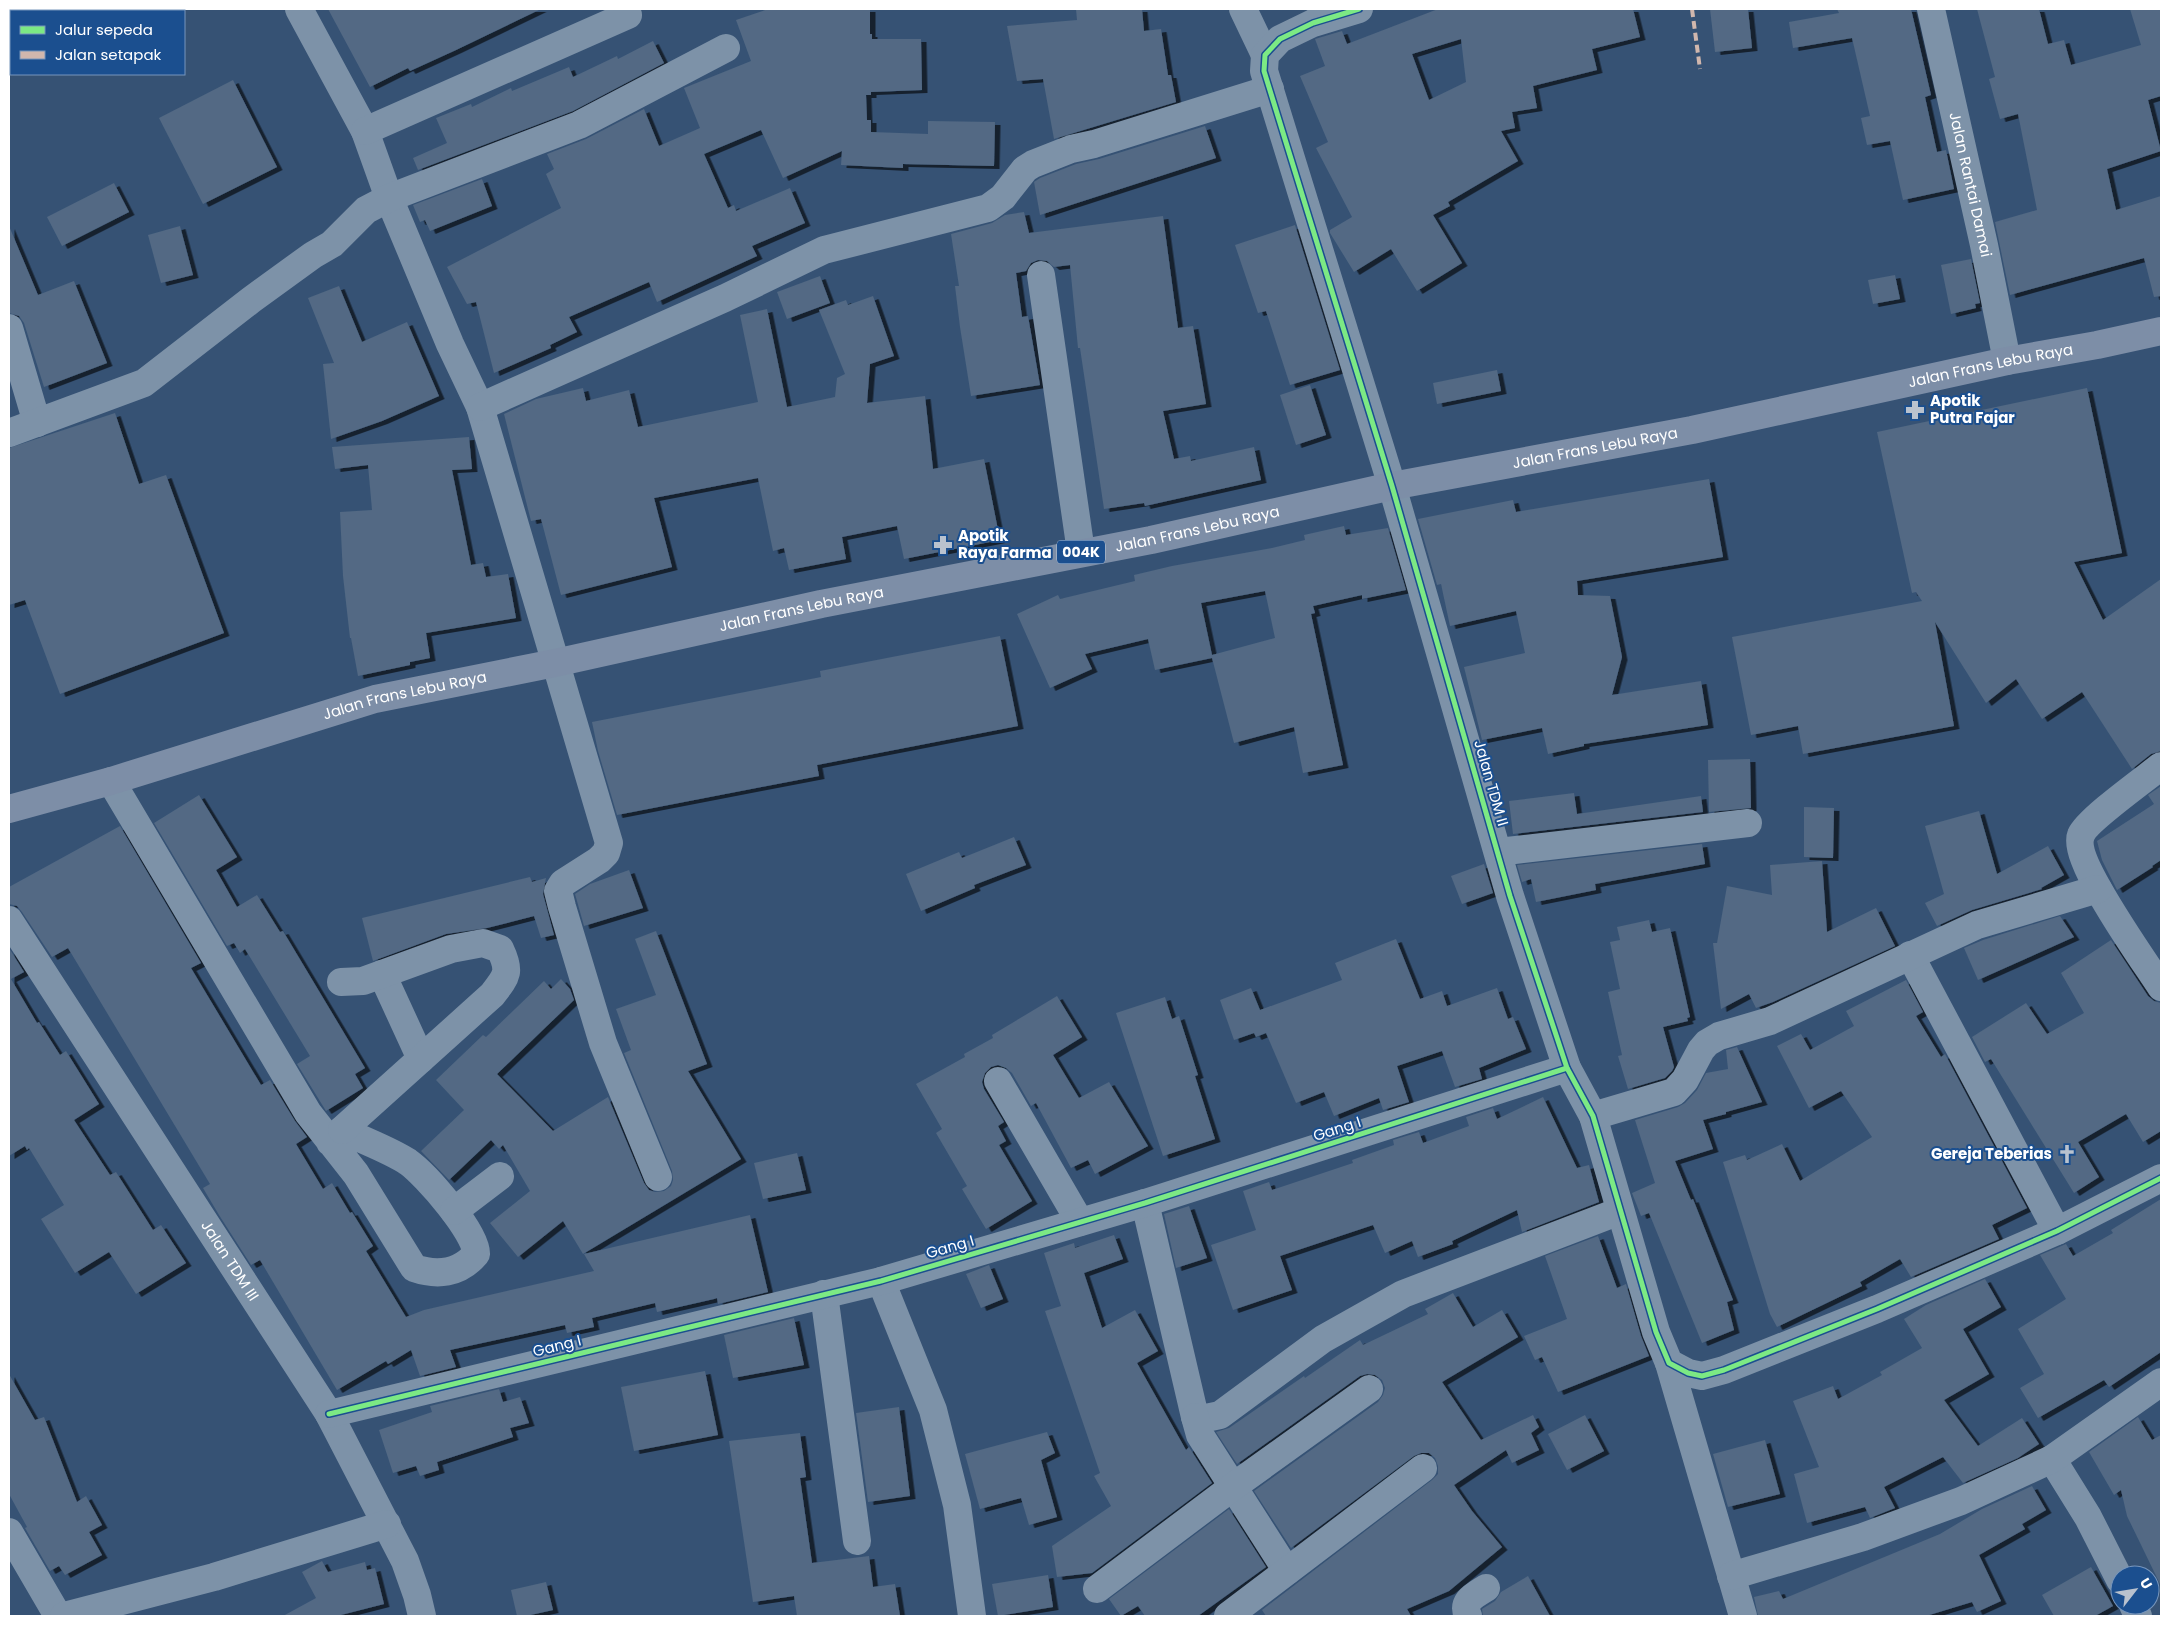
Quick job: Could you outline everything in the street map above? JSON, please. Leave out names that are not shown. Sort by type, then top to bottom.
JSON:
[{"type":"main road","name":"Jalan Frans Lebu Raya","points":[[9,809],[110,781],[376,699],[555,663],[821,604],[1081,552],[1151,540],[1392,486],[1692,430],[2006,361],[2097,345],[2161,331]]},
{"type":"street","points":[[299,9],[365,131],[389,198],[450,344],[480,407],[609,843],[606,853],[600,860],[563,883],[558,891],[603,1043],[658,1177]]},
{"type":"street","points":[[1243,9],[1265,55],[1280,39],[1313,23],[1359,9]]},
{"type":"street","name":"Jalan Rantai Damai","points":[[1931,9],[1984,245],[2006,361]]},
{"type":"street","points":[[365,131],[628,15]]},
{"type":"street","points":[[9,433],[144,383],[251,300],[313,255],[332,244],[366,210],[389,198],[579,125],[726,48]]},
{"type":"street","name":"Jalan TDM II","points":[[1265,55],[1264,71],[1392,486],[1498,852],[1571,1076],[1593,1116],[1656,1332],[1670,1363],[1743,1616]]},
{"type":"street","points":[[480,407],[725,298],[824,250],[988,208],[1003,197],[1025,169],[1071,148],[1094,144],[1270,89]]},
{"type":"street","points":[[1041,275],[1081,552]]},
{"type":"street","points":[[9,328],[37,423]]},
{"type":"street","points":[[2161,766],[2104,811],[2081,834],[2080,852],[2098,889],[2161,987]]},
{"type":"street","points":[[110,781],[308,1113],[336,1136],[408,1162],[438,1190],[454,1211],[469,1234],[476,1249],[476,1254],[461,1268],[451,1272],[436,1273],[414,1268],[356,1174],[336,1136]]},
{"type":"street","points":[[1498,852],[1748,823]]},
{"type":"street","points":[[1593,1116],[1674,1092],[1685,1080],[1700,1050],[1719,1036],[1770,1020],[1872,975],[1910,955],[1977,925],[2098,889]]},
{"type":"street","name":"Jalan TDM III","points":[[9,920],[329,1414],[405,1561],[422,1616]]},
{"type":"street","points":[[336,1136],[492,995],[504,978],[507,964],[500,949],[483,943],[451,949],[363,981],[341,982]]},
{"type":"street","points":[[1910,955],[2056,1231]]},
{"type":"street","points":[[382,974],[421,1059]]},
{"type":"street","name":"Gang I","points":[[329,1414],[881,1280],[1571,1076]]},
{"type":"street","points":[[998,1081],[1080,1222]]},
{"type":"street","points":[[454,1211],[500,1176]]},
{"type":"street","points":[[1670,1363],[1688,1374],[1702,1376],[1724,1370],[1877,1309],[2056,1231],[2161,1178]]},
{"type":"street","points":[[1145,1203],[1200,1435],[1287,1571]]},
{"type":"street","points":[[1195,1417],[1206,1418],[1220,1415],[1323,1339],[1403,1294],[1620,1211]]},
{"type":"street","points":[[881,1280],[933,1410],[957,1505],[972,1616]]},
{"type":"street","points":[[824,1294],[858,1541]]},
{"type":"street","points":[[1731,1576],[1863,1538],[1960,1501],[2052,1458],[2161,1382]]},
{"type":"street","points":[[1097,1589],[1234,1486],[1369,1389]]},
{"type":"street","points":[[2052,1458],[2088,1517],[2112,1565]]},
{"type":"street","points":[[1228,1616],[1424,1468]]},
{"type":"street","points":[[64,1616],[214,1577],[387,1524]]},
{"type":"street","points":[[9,1532],[58,1616]]},
{"type":"street","points":[[1468,1616],[1466,1605],[1468,1600],[1486,1588]]},
{"type":"building","points":[[328,9],[541,9],[410,71],[408,68],[370,87]]},
{"type":"building","points":[[768,9],[870,9],[870,34],[872,34],[872,39],[921,39],[922,90],[871,92],[871,95],[866,95],[867,120],[871,120],[871,132],[928,134],[928,121],[995,122],[994,166],[903,164],[903,168],[841,165],[842,151],[783,178],[761,130],[704,154],[728,208],[734,205],[736,211],[790,188],[805,223],[752,246],[757,256],[657,302],[649,282],[569,317],[577,332],[550,345],[551,348],[494,373],[476,302],[467,304],[447,267],[561,208],[546,174],[554,169],[547,154],[586,139],[644,109],[659,146],[700,128],[684,88],[751,61],[736,20]]},
{"type":"building","points":[[1076,9],[1142,9],[1144,31],[1161,29],[1168,75],[1171,75],[1176,102],[1054,139],[1043,79],[1017,81],[1007,26],[1077,20]]},
{"type":"building","points":[[1438,9],[1633,9],[1640,37],[1592,49],[1597,70],[1533,86],[1537,108],[1512,112],[1515,128],[1501,131],[1518,161],[1448,202],[1450,206],[1433,215],[1462,263],[1417,291],[1391,249],[1354,272],[1330,233],[1330,230],[1352,217],[1316,148],[1328,142],[1300,76],[1325,66],[1315,39],[1342,31],[1347,44]],"holes":[[[1461,39],[1466,82],[1429,100],[1412,54]]]},
{"type":"building","points":[[1710,9],[1748,9],[1752,48],[1715,52]]},
{"type":"building","points":[[1837,9],[1911,9],[1931,95],[1925,97],[1937,152],[1946,150],[1954,189],[1903,200],[1890,141],[1867,145],[1861,118],[1870,116],[1852,38],[1793,48],[1789,22],[1839,13]]},
{"type":"building","points":[[1977,9],[2039,9],[2048,44],[2064,40],[2071,65],[2141,45],[2130,9],[2161,9],[2161,96],[2148,100],[2161,151],[2107,169],[2116,210],[2161,196],[2161,296],[2154,297],[2144,258],[2010,295],[1995,222],[2037,210],[2018,114],[2000,119],[1989,79],[1995,77]]},
{"type":"building","points":[[653,41],[664,63],[573,111],[418,170],[413,158],[447,143],[436,118],[471,104],[472,107],[511,88],[512,91],[569,67],[573,77],[617,56],[618,59]]},
{"type":"building","points":[[233,80],[277,167],[203,204],[159,118]]},
{"type":"building","points":[[1205,126],[1216,158],[1040,215],[1034,182],[1040,178],[1076,164],[1099,159]]},
{"type":"building","points":[[482,179],[492,206],[430,231],[425,220],[420,222],[413,205]]},
{"type":"building","points":[[114,183],[129,212],[62,246],[47,217]]},
{"type":"building","points":[[1024,212],[1029,233],[1163,216],[1178,328],[1193,326],[1206,404],[1163,411],[1174,459],[1190,456],[1191,461],[1254,447],[1261,480],[1145,506],[1144,503],[1104,509],[1080,348],[1078,348],[1070,265],[1054,267],[1047,261],[1038,260],[1031,263],[1026,271],[1016,273],[1022,317],[1028,316],[1040,385],[971,396],[960,327],[955,286],[959,286],[951,234],[992,223],[1005,215]]},
{"type":"building","points":[[1295,225],[1340,370],[1290,385],[1266,311],[1258,313],[1235,245]]},
{"type":"building","points":[[9,226],[38,295],[74,281],[107,363],[44,387],[24,323],[19,316],[9,313]]},
{"type":"building","points":[[180,226],[193,275],[161,283],[148,235]]},
{"type":"building","points":[[1971,259],[1980,303],[1975,304],[1976,308],[1951,314],[1941,265]]},
{"type":"building","points":[[1895,275],[1900,299],[1873,304],[1868,280]]},
{"type":"building","points":[[820,276],[830,303],[787,319],[777,292]]},
{"type":"building","points":[[339,286],[362,342],[407,322],[439,396],[382,421],[331,439],[323,364],[334,363],[308,298]]},
{"type":"building","points":[[873,296],[894,356],[870,364],[867,403],[925,396],[933,469],[984,459],[1000,540],[904,559],[897,526],[842,537],[846,559],[789,570],[784,548],[773,551],[758,478],[654,498],[672,567],[561,595],[541,519],[531,521],[504,414],[536,399],[583,388],[586,401],[629,390],[638,427],[758,402],[740,315],[767,309],[787,407],[835,397],[837,378],[845,374],[819,310],[846,300],[848,305]]},
{"type":"building","points":[[1497,370],[1501,391],[1437,404],[1433,383]]},
{"type":"building","points":[[1310,385],[1326,435],[1296,445],[1280,395]]},
{"type":"building","points":[[2087,388],[2122,553],[2074,562],[2103,620],[2161,579],[2161,751],[2151,754],[2132,769],[2082,692],[2042,719],[2016,679],[1986,703],[1935,622],[1954,726],[1803,754],[1798,726],[1751,735],[1732,637],[1922,601],[1916,592],[1912,593],[1877,432]]},
{"type":"building","points":[[115,413],[139,484],[166,475],[224,633],[60,694],[25,600],[9,605],[9,448]]},
{"type":"building","points":[[469,437],[472,469],[452,470],[471,565],[483,563],[486,577],[508,574],[516,618],[426,633],[430,658],[410,662],[410,665],[358,676],[350,638],[343,576],[340,512],[372,510],[368,465],[335,469],[332,447]]},
{"type":"building","points":[[1709,479],[1723,557],[1577,581],[1578,595],[1610,596],[1622,657],[1612,695],[1701,681],[1708,725],[1584,744],[1584,746],[1548,754],[1542,728],[1482,740],[1464,667],[1525,653],[1516,611],[1450,626],[1441,584],[1437,585],[1418,519],[1513,500],[1516,512]]},
{"type":"building","points":[[1344,526],[1346,535],[1388,528],[1406,590],[1362,599],[1362,595],[1313,606],[1315,613],[1311,614],[1343,765],[1303,773],[1294,727],[1234,743],[1212,658],[1155,670],[1148,639],[1085,654],[1092,669],[1050,688],[1017,614],[1058,595],[1060,599],[1135,581],[1134,575],[1305,540],[1304,535]],"holes":[[[1265,591],[1275,638],[1212,655],[1201,603]]]},
{"type":"building","points":[[1000,636],[1018,726],[817,765],[819,776],[617,815],[598,751],[592,722],[821,677],[820,671]]},
{"type":"building","points":[[1750,759],[1751,808],[1709,812],[1708,760]]},
{"type":"building","points":[[2161,786],[2161,860],[2117,890],[2102,860],[2097,841],[2154,804],[2148,795]]},
{"type":"building","points":[[1574,793],[1577,814],[1701,796],[1703,812],[1513,834],[1509,801]]},
{"type":"building","points":[[199,795],[237,857],[216,870],[237,907],[257,895],[280,932],[283,931],[365,1068],[355,1074],[363,1088],[326,1111],[297,1064],[310,1056],[245,949],[240,953],[234,943],[227,946],[154,823]]},
{"type":"building","points":[[1804,807],[1834,808],[1833,858],[1804,857]]},
{"type":"building","points":[[1979,811],[1997,874],[2048,846],[2064,875],[2042,889],[1972,910],[1937,926],[1925,903],[1944,894],[1925,826]]},
{"type":"building","points":[[120,826],[201,963],[191,968],[261,1085],[270,1080],[307,1137],[296,1144],[323,1189],[332,1183],[350,1213],[352,1212],[373,1246],[366,1251],[406,1317],[424,1310],[594,1271],[584,1254],[750,1215],[768,1292],[718,1304],[717,1298],[657,1312],[655,1303],[592,1318],[594,1327],[567,1333],[565,1325],[450,1350],[456,1367],[420,1376],[411,1350],[388,1364],[386,1361],[337,1390],[260,1260],[251,1265],[219,1215],[203,1188],[210,1184],[68,948],[52,957],[22,912],[17,906],[9,904],[9,887]]},
{"type":"building","points":[[1014,837],[1026,865],[974,885],[975,888],[921,911],[906,874],[959,852],[962,858]]},
{"type":"building","points":[[1702,844],[1705,864],[1595,884],[1596,890],[1536,902],[1531,879],[1522,882],[1517,865]]},
{"type":"building","points":[[1822,861],[1827,932],[1876,908],[1895,946],[1773,1002],[1756,1008],[1749,994],[1721,1009],[1713,943],[1717,943],[1727,886],[1772,895],[1770,865]]},
{"type":"building","points":[[1484,864],[1493,893],[1462,904],[1451,876]]},
{"type":"building","points":[[629,870],[643,908],[584,926],[575,894],[590,884]]},
{"type":"building","points":[[530,877],[532,882],[546,878],[543,894],[554,935],[541,938],[534,916],[487,928],[446,934],[373,961],[362,918]]},
{"type":"building","points":[[2060,916],[2074,937],[1978,980],[1964,948],[1983,940]]},
{"type":"building","points":[[1649,920],[1652,932],[1670,928],[1690,1017],[1687,1018],[1688,1021],[1663,1027],[1674,1067],[1672,1071],[1665,1078],[1628,1089],[1618,1056],[1622,1055],[1608,992],[1620,989],[1610,942],[1620,940],[1617,927]]},
{"type":"building","points":[[656,931],[707,1064],[688,1071],[741,1159],[583,1254],[563,1221],[518,1257],[490,1223],[530,1191],[503,1145],[499,1149],[491,1140],[449,1180],[421,1151],[464,1110],[436,1080],[483,1035],[486,1037],[544,981],[551,989],[561,979],[570,989],[574,1000],[497,1074],[553,1131],[608,1097],[644,1183],[649,1190],[655,1192],[664,1191],[671,1186],[673,1180],[672,1171],[624,1053],[631,1050],[616,1009],[656,995],[635,939]]},
{"type":"building","points":[[1396,939],[1420,999],[1442,991],[1447,1006],[1497,988],[1508,1019],[1513,1017],[1526,1049],[1479,1068],[1482,1079],[1455,1087],[1442,1051],[1397,1066],[1409,1102],[1383,1110],[1379,1098],[1334,1116],[1324,1092],[1296,1103],[1266,1033],[1256,1037],[1254,1033],[1234,1040],[1220,1000],[1251,988],[1260,1010],[1342,980],[1335,963]]},
{"type":"building","points":[[2111,940],[2148,996],[2154,1001],[2161,1003],[2161,1131],[2143,1142],[2126,1114],[2078,1142],[2099,1177],[2074,1193],[1991,1059],[1985,1062],[1972,1037],[2026,1003],[2047,1034],[2084,1013],[2061,973]]},
{"type":"building","points":[[9,948],[24,972],[11,979],[37,1023],[39,1022],[60,1055],[66,1051],[99,1104],[74,1120],[110,1175],[116,1172],[153,1230],[161,1225],[186,1263],[136,1294],[109,1252],[75,1273],[41,1219],[64,1205],[29,1148],[27,1150],[25,1146],[9,1156]]},
{"type":"building","points":[[1906,980],[1923,1012],[1916,1016],[1941,1057],[1945,1054],[2027,1208],[1992,1225],[1999,1239],[1911,1277],[1900,1259],[1860,1282],[1862,1286],[1777,1327],[1770,1314],[1723,1162],[1745,1155],[1747,1160],[1782,1144],[1800,1181],[1872,1137],[1841,1091],[1809,1108],[1777,1046],[1801,1034],[1810,1050],[1854,1026],[1846,1011]]},
{"type":"building","points":[[1057,996],[1082,1037],[1053,1055],[1079,1098],[1109,1082],[1148,1146],[1095,1174],[1088,1160],[1071,1168],[1036,1103],[1031,1106],[1012,1073],[1006,1068],[998,1065],[991,1067],[985,1073],[982,1082],[984,1089],[1004,1122],[998,1126],[1006,1141],[999,1145],[1032,1201],[986,1229],[962,1189],[967,1186],[936,1133],[942,1129],[916,1084],[965,1057],[964,1054],[993,1038],[992,1035]]},
{"type":"building","points":[[1165,997],[1172,1019],[1179,1016],[1198,1075],[1195,1076],[1215,1139],[1163,1156],[1116,1013]]},
{"type":"building","points":[[1737,1047],[1762,1102],[1703,1120],[1713,1149],[1675,1161],[1691,1200],[1693,1199],[1733,1300],[1727,1302],[1734,1330],[1702,1343],[1649,1213],[1641,1216],[1632,1193],[1655,1183],[1635,1120],[1678,1107],[1685,1103],[1697,1090],[1706,1073],[1728,1069],[1726,1050]]},
{"type":"building","points":[[1543,1097],[1577,1168],[1589,1165],[1599,1202],[1522,1232],[1517,1210],[1452,1241],[1453,1244],[1418,1257],[1412,1241],[1385,1253],[1373,1225],[1280,1256],[1292,1290],[1233,1310],[1211,1245],[1256,1230],[1243,1191],[1269,1182],[1272,1190],[1353,1163],[1352,1160],[1394,1145],[1393,1140],[1419,1132],[1423,1143],[1469,1126],[1466,1117],[1493,1108],[1497,1119]]},
{"type":"building","points":[[797,1153],[806,1190],[763,1199],[754,1163]]},
{"type":"building","points":[[2161,1199],[2161,1352],[2109,1387],[2104,1380],[2038,1418],[2020,1388],[2044,1374],[2018,1329],[2066,1299],[2040,1255],[2066,1244],[2073,1256],[2113,1233],[2111,1230]]},
{"type":"building","points":[[1189,1206],[1207,1258],[1176,1268],[1164,1214]]},
{"type":"building","points":[[1114,1235],[1123,1259],[1084,1273],[1102,1328],[1135,1310],[1158,1351],[1137,1363],[1186,1450],[1189,1447],[1212,1483],[1092,1573],[1057,1577],[1052,1546],[1111,1506],[1094,1476],[1100,1473],[1045,1311],[1061,1306],[1044,1253],[1074,1243],[1075,1248]]},
{"type":"building","points":[[1598,1236],[1617,1288],[1626,1284],[1641,1336],[1649,1356],[1558,1392],[1542,1357],[1535,1360],[1524,1336],[1567,1319],[1545,1256]]},
{"type":"building","points":[[989,1265],[1003,1299],[981,1308],[966,1274]]},
{"type":"building","points":[[1985,1279],[2001,1307],[1963,1329],[1989,1374],[1944,1400],[1978,1446],[2022,1418],[2039,1444],[2018,1458],[1963,1483],[1943,1457],[1884,1487],[1895,1508],[1870,1518],[1865,1507],[1807,1523],[1794,1474],[1819,1467],[1793,1401],[1833,1386],[1838,1399],[1882,1375],[1880,1372],[1922,1348],[1904,1319],[1926,1305]]},
{"type":"building","points":[[1453,1293],[1473,1327],[1502,1310],[1518,1337],[1442,1382],[1481,1440],[1533,1415],[1539,1427],[1531,1433],[1539,1450],[1512,1463],[1506,1450],[1454,1485],[1472,1511],[1502,1547],[1449,1591],[1407,1609],[1411,1616],[1266,1616],[1262,1610],[1432,1480],[1438,1474],[1438,1466],[1435,1458],[1429,1453],[1421,1453],[1414,1456],[1291,1548],[1254,1491],[1378,1402],[1385,1388],[1382,1380],[1375,1375],[1367,1374],[1360,1376],[1237,1464],[1216,1432],[1229,1428],[1360,1340],[1363,1345],[1428,1314],[1425,1309]]},
{"type":"building","points":[[794,1318],[804,1365],[733,1378],[724,1335]]},
{"type":"building","points":[[705,1371],[718,1435],[634,1451],[621,1387]]},
{"type":"building","points":[[9,1374],[35,1420],[44,1417],[77,1502],[86,1496],[102,1525],[89,1532],[102,1555],[65,1575],[59,1566],[50,1571],[25,1528],[27,1527],[9,1494]]},
{"type":"building","points":[[499,1389],[503,1402],[520,1397],[529,1423],[510,1428],[513,1437],[437,1462],[439,1470],[420,1476],[416,1466],[393,1473],[379,1430],[432,1412],[430,1406]]},
{"type":"building","points":[[899,1407],[910,1496],[868,1502],[856,1413]]},
{"type":"building","points":[[1585,1415],[1604,1451],[1567,1470],[1548,1434]]},
{"type":"building","points":[[2138,1417],[2152,1440],[2161,1435],[2161,1586],[2160,1565],[2151,1565],[2127,1516],[2121,1490],[2114,1495],[2089,1452]]},
{"type":"building","points":[[1047,1432],[1055,1453],[1041,1460],[1057,1517],[1029,1525],[1021,1498],[980,1509],[965,1454]]},
{"type":"building","points":[[800,1433],[806,1477],[800,1478],[812,1563],[869,1556],[873,1587],[895,1584],[900,1616],[797,1616],[794,1596],[753,1602],[729,1441]]},
{"type":"building","points":[[1765,1440],[1780,1494],[1728,1507],[1713,1454]]},
{"type":"building","points":[[2032,1486],[2046,1510],[2022,1524],[2025,1529],[1979,1555],[2001,1601],[1977,1612],[1972,1602],[1926,1616],[1758,1616],[1754,1597],[1779,1591],[1783,1599],[1940,1534],[1982,1509]]},
{"type":"building","points":[[1229,1509],[1266,1567],[1198,1616],[1145,1616],[1138,1606],[1121,1616],[1109,1599]]},
{"type":"building","points":[[322,1561],[328,1572],[365,1562],[367,1570],[375,1568],[384,1604],[337,1616],[283,1616],[316,1598],[302,1572]]},
{"type":"building","points":[[2091,1567],[2110,1601],[2110,1608],[2095,1616],[2054,1616],[2042,1595]]},
{"type":"building","points":[[1048,1575],[1053,1607],[998,1616],[992,1584]]},
{"type":"building","points":[[1528,1576],[1550,1616],[1483,1616],[1482,1609],[1495,1601],[1501,1592]]},
{"type":"building","points":[[546,1582],[553,1610],[517,1616],[511,1590]]},
{"type":"marked path","points":[[1692,9],[1700,69]]},
{"type":"cycle path","points":[[1359,9],[1313,23],[1280,39],[1265,55],[1264,71],[1392,486],[1510,896],[1567,1068],[1593,1116],[1656,1332],[1669,1363],[1688,1373],[1702,1376],[1724,1370],[1877,1309],[2057,1231],[2161,1178]]},
{"type":"cycle path","points":[[329,1414],[881,1281],[1145,1203],[1567,1068]]},
{"type":"place","name":"Apotik Putra Fajar","points":[[1915,410]]},
{"type":"place","name":"Apotik Raya Farma","points":[[943,545]]},
{"type":"place","name":"Gereja Teberias","points":[[2067,1154]]}]
